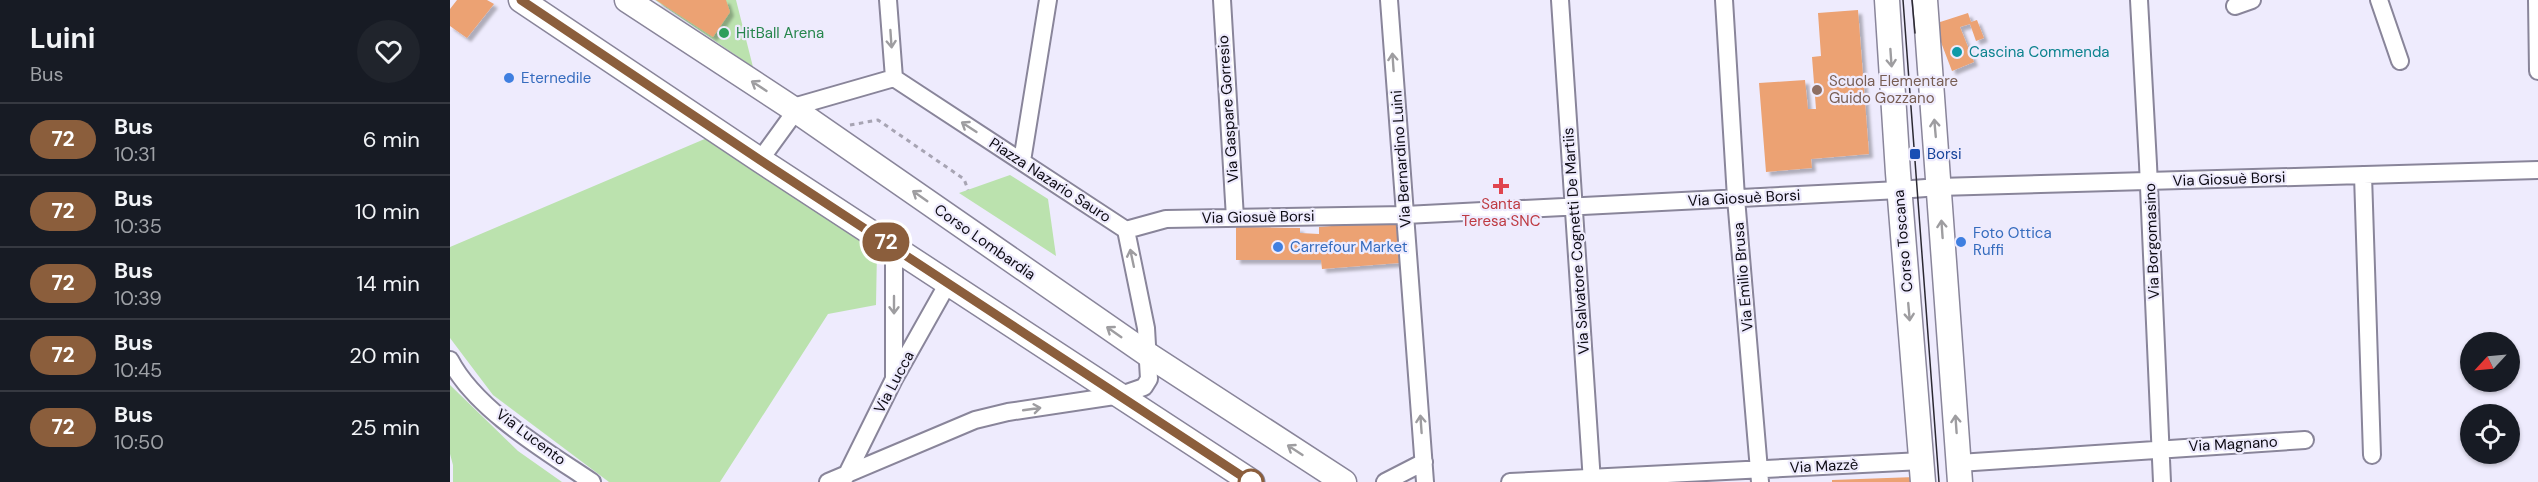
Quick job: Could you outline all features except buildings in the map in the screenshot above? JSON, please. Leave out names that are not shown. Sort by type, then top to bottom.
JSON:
[{"type":"street","points":[[521,0],[760,160],[1252,482]]},
{"type":"street","name":"Corso Lombardia","points":[[627,0],[825,130],[1150,356],[1344,482]]},
{"type":"street","points":[[760,160],[800,105],[894,78],[888,0]]},
{"type":"street","points":[[1022,161],[1048,0]]},
{"type":"street","name":"Via Gaspare Gorresio","points":[[1222,0],[1235,218]]},
{"type":"street","name":"Via Bernardino Luini","points":[[1389,0],[1425,482]]},
{"type":"street","name":"Via Salvatore Cognetti De Martiis","points":[[1560,0],[1592,479]]},
{"type":"street","name":"Via Emilio Brusa","points":[[1724,0],[1736,198],[1760,476]]},
{"type":"street","name":"Corso Toscana","points":[[1887,0],[1899,190],[1922,471]]},
{"type":"street","points":[[1925,0],[1960,472],[2160,448]]},
{"type":"street","name":"Via Borgomasino","points":[[2139,0],[2162,482]]},
{"type":"street","points":[[2235,6],[2252,0]]},
{"type":"street","points":[[2379,0],[2400,61]]},
{"type":"street","points":[[2536,0],[2538,71]]},
{"type":"street","name":"Piazza Nazario Sauro","points":[[845,478],[975,420],[1008,412],[1121,395],[1144,387],[1149,379],[1150,356],[1146,328],[1126,230],[894,78]]},
{"type":"street","name":"Via Giosuè Borsi","points":[[1126,230],[1166,219],[1405,215],[1939,187],[2538,170]]},
{"type":"street","points":[[2363,175],[2372,455]]},
{"type":"street","points":[[894,247],[894,379]]},
{"type":"street","name":"Via Lucca","points":[[845,478],[894,379],[948,283]]},
{"type":"street","name":"Via Lucento","points":[[450,360],[465,383],[514,429],[592,482]]},
{"type":"street","name":"Via Magnano","points":[[2160,448],[2305,440]]},
{"type":"street","points":[[1385,482],[1424,462]]},
{"type":"street","name":"Via Mazzè","points":[[1510,482],[1922,471]]},
{"type":"street","points":[[828,482],[845,478]]},
{"type":"path","points":[[825,130],[878,120],[964,179],[968,190]]},
{"type":"green space","name":"HitBall Arena","points":[[655,0],[736,0],[753,67]]},
{"type":"green space","points":[[707,138],[877,251],[876,305],[828,314],[720,482],[609,482],[493,395],[450,338],[450,247]]},
{"type":"green space","points":[[1010,175],[1048,199],[1056,256],[959,193]]},
{"type":"green space","points":[[450,385],[518,451],[562,482],[453,482],[453,465],[450,454]]},
{"type":"tram line","points":[[1903,0],[1939,482]]},
{"type":"tram line","points":[[1912,0],[1915,33]]},
{"type":"bus line","name":"72","points":[[521,0],[760,160],[1251,482]]},
{"type":"place","name":"HitBall Arena","points":[[724,33]]},
{"type":"place","name":"Cascina Commenda","points":[[1957,52]]},
{"type":"place","name":"Eternedile","points":[[509,78]]},
{"type":"place","name":"Scuola Elementare Guido Gozzano","points":[[1817,90]]},
{"type":"place","name":"Borsi","points":[[1915,154]]},
{"type":"place","name":"Santa Teresa SNC","points":[[1501,186]]},
{"type":"place","name":"Foto Ottica Ruffi","points":[[1961,242]]},
{"type":"place","name":"Carrefour Market","points":[[1278,247]]}]
